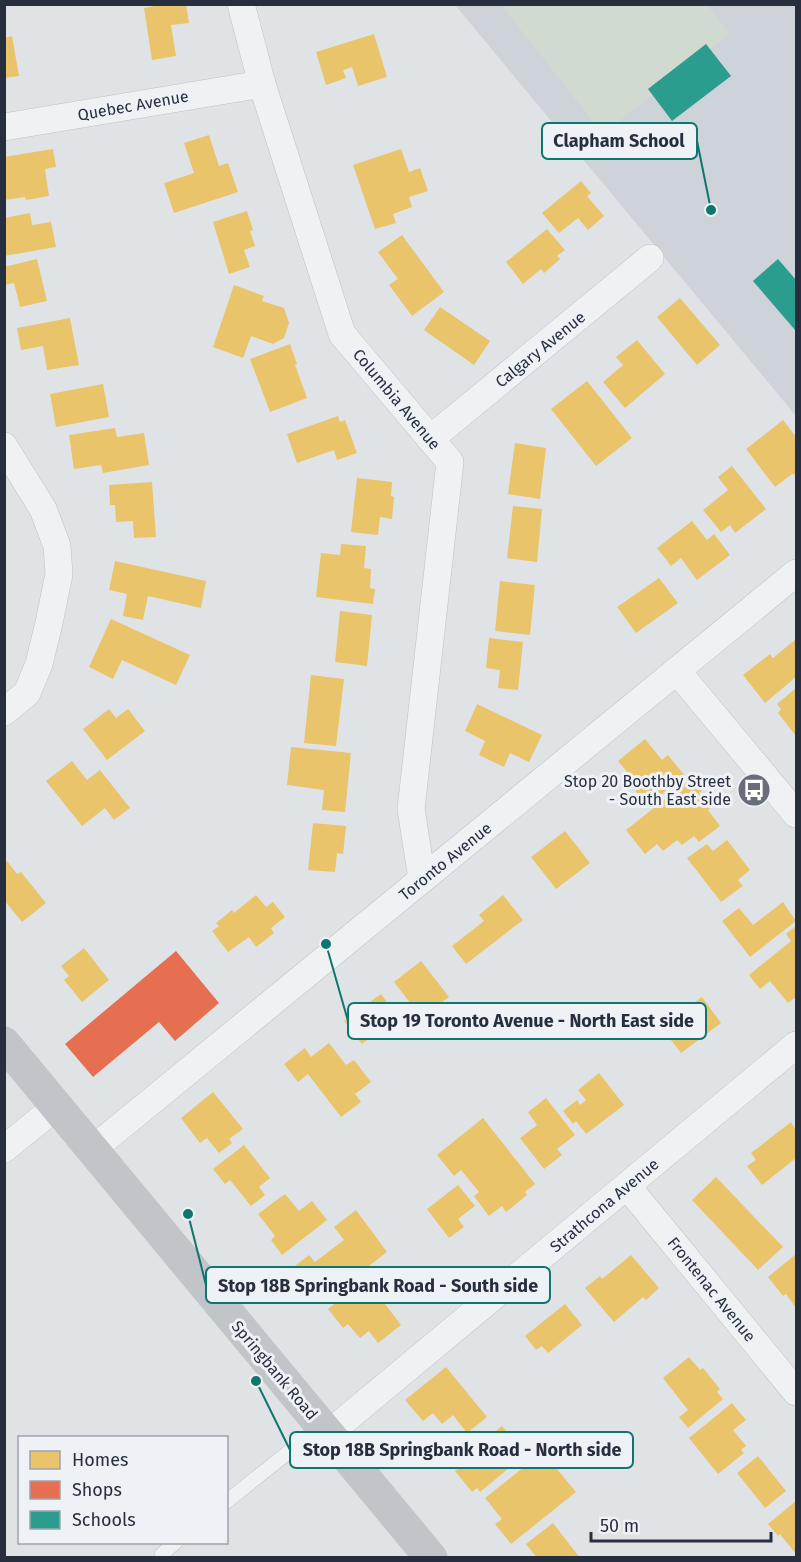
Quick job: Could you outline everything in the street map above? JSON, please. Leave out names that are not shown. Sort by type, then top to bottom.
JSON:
[{"type":"main road","name":"Springbank Road","points":[[4,1043],[432,1557]]},
{"type":"street","name":"Columbia Avenue","points":[[241,4],[262,84],[342,334],[450,462],[411,809],[422,879]]},
{"type":"street","name":"Quebec Avenue","points":[[4,127],[262,84]]},
{"type":"street","name":"Calgary Avenue","points":[[430,439],[650,258]]},
{"type":"street","points":[[4,446],[43,509],[57,546],[59,574],[39,664],[27,693],[4,712]]},
{"type":"street","name":"Toronto Avenue","points":[[93,1149],[796,573]]},
{"type":"street","points":[[677,671],[796,814]]},
{"type":"street","name":"Strathcona Avenue","points":[[324,1430],[627,1186],[796,1045]]},
{"type":"street","points":[[4,1149],[57,1106]]},
{"type":"street","name":"Frontenac Avenue","points":[[627,1186],[796,1392]]},
{"type":"lane","points":[[228,1501],[324,1430]]},
{"type":"lane","points":[[162,1556],[174,1544]]},
{"type":"shaded area","points":[[455,5],[796,5],[796,416]]},
{"type":"shaded area","points":[[501,5],[707,5],[730,34],[603,134]]},
{"type":"building: Homes","points":[[165,4],[186,4],[189,23],[171,25],[176,56],[152,60],[144,8]]},
{"type":"building: Homes","points":[[374,34],[387,77],[358,86],[352,67],[343,70],[346,78],[326,85],[316,52]]},
{"type":"building: Homes","points":[[12,36],[19,76],[4,78],[4,38]]},
{"type":"building: Homes","points":[[209,135],[219,166],[228,163],[238,192],[174,213],[164,183],[194,173],[184,143]]},
{"type":"building: Homes","points":[[53,149],[56,167],[45,169],[49,196],[26,200],[25,197],[4,200],[4,157]]},
{"type":"building: Homes","points":[[401,149],[409,172],[420,168],[428,191],[409,197],[412,207],[393,214],[396,223],[375,229],[353,165]]},
{"type":"building: Homes","points":[[581,181],[591,193],[587,196],[604,216],[588,230],[578,218],[559,233],[542,213]]},
{"type":"building: Homes","points":[[247,211],[255,246],[244,250],[250,267],[229,274],[213,222]]},
{"type":"building: Homes","points":[[30,213],[32,225],[51,222],[56,247],[4,256],[4,218]]},
{"type":"building: Homes","points":[[547,229],[565,250],[557,256],[560,259],[544,273],[541,269],[523,284],[506,262]]},
{"type":"building: Homes","points":[[402,235],[444,292],[412,316],[389,285],[398,279],[378,252]]},
{"type":"building: Homes","points":[[37,259],[47,301],[20,307],[14,283],[4,285],[4,267]]},
{"type":"building: Homes","points":[[234,285],[264,296],[262,301],[284,308],[289,323],[284,338],[273,344],[251,336],[243,358],[213,347]]},
{"type":"building: Homes","points":[[680,298],[720,345],[697,365],[657,317]]},
{"type":"building: Homes","points":[[440,307],[490,341],[474,365],[424,330]]},
{"type":"building: Homes","points":[[70,318],[79,365],[47,370],[43,346],[21,350],[17,328]]},
{"type":"building: Homes","points":[[637,340],[665,374],[625,408],[603,382],[623,365],[616,357]]},
{"type":"building: Homes","points":[[290,344],[307,398],[270,412],[250,359]]},
{"type":"building: Homes","points":[[587,381],[632,438],[596,466],[551,409]]},
{"type":"building: Homes","points":[[103,384],[109,417],[56,427],[50,394]]},
{"type":"building: Homes","points":[[338,416],[340,422],[345,420],[357,453],[337,460],[334,450],[297,463],[287,434]]},
{"type":"building: Homes","points":[[783,420],[796,437],[796,475],[792,474],[775,487],[746,449]]},
{"type":"building: Homes","points":[[115,428],[117,437],[144,433],[149,465],[103,473],[101,465],[74,469],[69,435]]},
{"type":"building: Homes","points":[[515,443],[546,448],[540,499],[508,494]]},
{"type":"building: Homes","points":[[732,466],[766,509],[735,533],[730,525],[721,532],[703,510],[728,490],[718,477]]},
{"type":"building: Homes","points":[[357,478],[392,482],[391,496],[394,497],[392,519],[380,517],[378,535],[351,532]]},
{"type":"building: Homes","points":[[152,482],[156,537],[134,538],[133,521],[116,522],[115,505],[110,505],[109,485]]},
{"type":"building: Homes","points":[[513,506],[542,509],[537,562],[507,558]]},
{"type":"building: Homes","points":[[692,521],[707,540],[714,534],[730,555],[697,580],[681,558],[671,566],[657,548]]},
{"type":"building: Homes","points":[[341,544],[366,546],[364,568],[371,569],[370,588],[375,589],[373,604],[316,597],[321,553],[340,555]]},
{"type":"building: Homes","points":[[115,561],[206,581],[201,608],[148,596],[143,620],[123,616],[127,594],[109,590]]},
{"type":"building: Homes","points":[[659,578],[678,603],[636,633],[617,607]]},
{"type":"building: Homes","points":[[500,581],[535,585],[530,635],[495,631]]},
{"type":"building: Homes","points":[[340,611],[372,615],[367,666],[335,662]]},
{"type":"building: Homes","points":[[111,619],[190,655],[176,685],[122,660],[113,679],[89,667]]},
{"type":"building: Homes","points":[[489,638],[523,642],[518,690],[498,688],[500,670],[486,668]]},
{"type":"building: Homes","points":[[796,639],[796,677],[765,703],[743,675],[770,654],[773,658]]},
{"type":"building: Homes","points":[[311,675],[344,679],[336,746],[304,743]]},
{"type":"building: Homes","points":[[796,688],[796,736],[778,713],[781,709],[777,704]]},
{"type":"building: Homes","points":[[477,704],[542,735],[529,762],[510,753],[504,767],[479,755],[485,741],[465,731]]},
{"type":"building: Homes","points":[[109,709],[116,718],[128,709],[145,731],[107,760],[83,729]]},
{"type":"building: Homes","points":[[645,739],[662,760],[668,755],[685,776],[647,806],[635,790],[639,787],[618,761]]},
{"type":"building: Homes","points":[[291,747],[351,753],[345,812],[322,810],[324,790],[287,785]]},
{"type":"building: Homes","points":[[72,761],[87,780],[100,770],[130,808],[114,820],[105,808],[82,826],[46,781]]},
{"type":"building: Homes","points":[[692,778],[702,791],[699,793],[710,808],[708,810],[720,826],[699,842],[694,836],[682,845],[677,840],[663,851],[657,844],[645,854],[626,830]]},
{"type":"building: Homes","points":[[313,823],[346,826],[343,854],[337,853],[335,872],[308,870]]},
{"type":"building: Homes","points":[[565,831],[590,863],[556,889],[531,857]]},
{"type":"building: Homes","points":[[727,840],[750,870],[738,880],[743,886],[721,902],[687,858],[707,844],[713,851]]},
{"type":"building: Homes","points":[[7,861],[17,874],[21,872],[46,903],[22,922],[4,900],[4,863]]},
{"type":"building: Homes","points":[[256,895],[266,907],[273,902],[285,917],[271,928],[274,933],[256,947],[249,937],[228,952],[212,931],[219,926],[216,923],[232,910],[234,913]]},
{"type":"building: Homes","points":[[503,895],[523,920],[466,964],[452,946],[484,921],[479,915]]},
{"type":"building: Homes","points":[[783,902],[796,921],[750,957],[722,921],[739,908],[753,925]]},
{"type":"building: Homes","points":[[796,926],[796,997],[788,1003],[770,981],[760,989],[749,975],[791,941],[786,934]]},
{"type":"building: Homes","points":[[84,948],[109,980],[82,1002],[64,980],[69,976],[61,966]]},
{"type":"building: Homes","points":[[421,961],[449,997],[421,1017],[394,982]]},
{"type":"building: Homes","points":[[381,994],[398,1017],[362,1044],[344,1021]]},
{"type":"building: Homes","points":[[702,997],[721,1023],[681,1053],[667,1035],[676,1028],[670,1020]]},
{"type":"building: Homes","points":[[329,1043],[346,1065],[354,1060],[371,1082],[355,1094],[361,1102],[341,1117],[308,1074],[298,1082],[284,1064],[305,1048],[311,1057]]},
{"type":"building: Homes","points":[[599,1073],[624,1105],[586,1134],[576,1121],[573,1124],[563,1111],[577,1100],[580,1105],[586,1100],[578,1090]]},
{"type":"building: Homes","points":[[213,1092],[243,1129],[229,1139],[232,1143],[219,1153],[207,1138],[200,1143],[181,1118]]},
{"type":"building: Homes","points":[[546,1098],[575,1135],[557,1149],[562,1155],[544,1169],[520,1138],[537,1125],[528,1112]]},
{"type":"building: Homes","points":[[483,1118],[535,1184],[525,1192],[527,1195],[506,1212],[502,1206],[489,1216],[474,1196],[479,1192],[461,1170],[454,1176],[437,1155]]},
{"type":"building: Homes","points":[[791,1122],[796,1130],[796,1158],[762,1185],[747,1166],[756,1160],[751,1153]]},
{"type":"building: Homes","points":[[244,1145],[270,1178],[259,1187],[265,1195],[251,1206],[230,1180],[225,1184],[213,1169]]},
{"type":"building: Homes","points":[[716,1177],[783,1247],[758,1270],[692,1200]]},
{"type":"building: Homes","points":[[458,1185],[475,1206],[458,1219],[464,1227],[449,1238],[427,1209]]},
{"type":"building: Homes","points":[[285,1194],[299,1211],[312,1201],[327,1220],[282,1255],[271,1240],[275,1236],[258,1214]]},
{"type":"building: Homes","points":[[356,1210],[387,1252],[328,1297],[315,1280],[309,1285],[295,1266],[309,1255],[315,1262],[344,1240],[334,1227]]},
{"type":"building: Homes","points":[[796,1254],[796,1308],[786,1294],[783,1296],[768,1277]]},
{"type":"building: Homes","points":[[631,1255],[659,1288],[646,1300],[643,1297],[614,1322],[585,1288],[600,1276],[602,1279]]},
{"type":"building: Homes","points":[[366,1279],[401,1325],[378,1343],[369,1331],[360,1338],[348,1324],[343,1328],[328,1309]]},
{"type":"building: Homes","points":[[565,1304],[582,1325],[548,1353],[542,1346],[536,1350],[525,1336]]},
{"type":"building: Homes","points":[[689,1357],[700,1370],[703,1368],[720,1389],[717,1392],[723,1399],[688,1428],[679,1417],[688,1410],[663,1378]]},
{"type":"building: Homes","points":[[446,1367],[487,1417],[467,1433],[453,1415],[442,1424],[433,1413],[423,1421],[405,1400]]},
{"type":"building: Homes","points":[[732,1403],[746,1420],[733,1430],[746,1446],[741,1450],[744,1453],[718,1474],[689,1438]]},
{"type":"building: Homes","points":[[502,1426],[525,1455],[480,1492],[477,1488],[472,1492],[455,1471],[463,1465],[453,1453],[472,1438],[478,1446]]},
{"type":"building: Homes","points":[[543,1452],[576,1492],[511,1544],[495,1524],[502,1519],[485,1498]]},
{"type":"building: Homes","points":[[758,1456],[786,1491],[765,1508],[737,1473]]},
{"type":"building: Homes","points":[[796,1501],[796,1554],[780,1534],[778,1536],[768,1524]]},
{"type":"building: Homes","points":[[553,1523],[580,1558],[537,1558],[526,1544]]},
{"type":"building: Shops","points":[[176,951],[219,1003],[175,1041],[159,1022],[93,1077],[65,1044]]},
{"type":"building: Schools","points":[[706,44],[731,76],[672,121],[648,89]]},
{"type":"building: Schools","points":[[778,259],[796,280],[795,330],[753,281]]},
{"type":"place","name":"Clapham School","points":[[711,210]]},
{"type":"place","name":"Stop 20 Boothby Street - South East side","points":[[754,790]]},
{"type":"place","name":"Stop 19 Toronto Avenue - North East side","points":[[326,944]]},
{"type":"place","name":"Stop 18B Springbank Road - South side","points":[[188,1214]]},
{"type":"place","name":"Stop 18B Springbank Road - North side","points":[[256,1381]]}]
